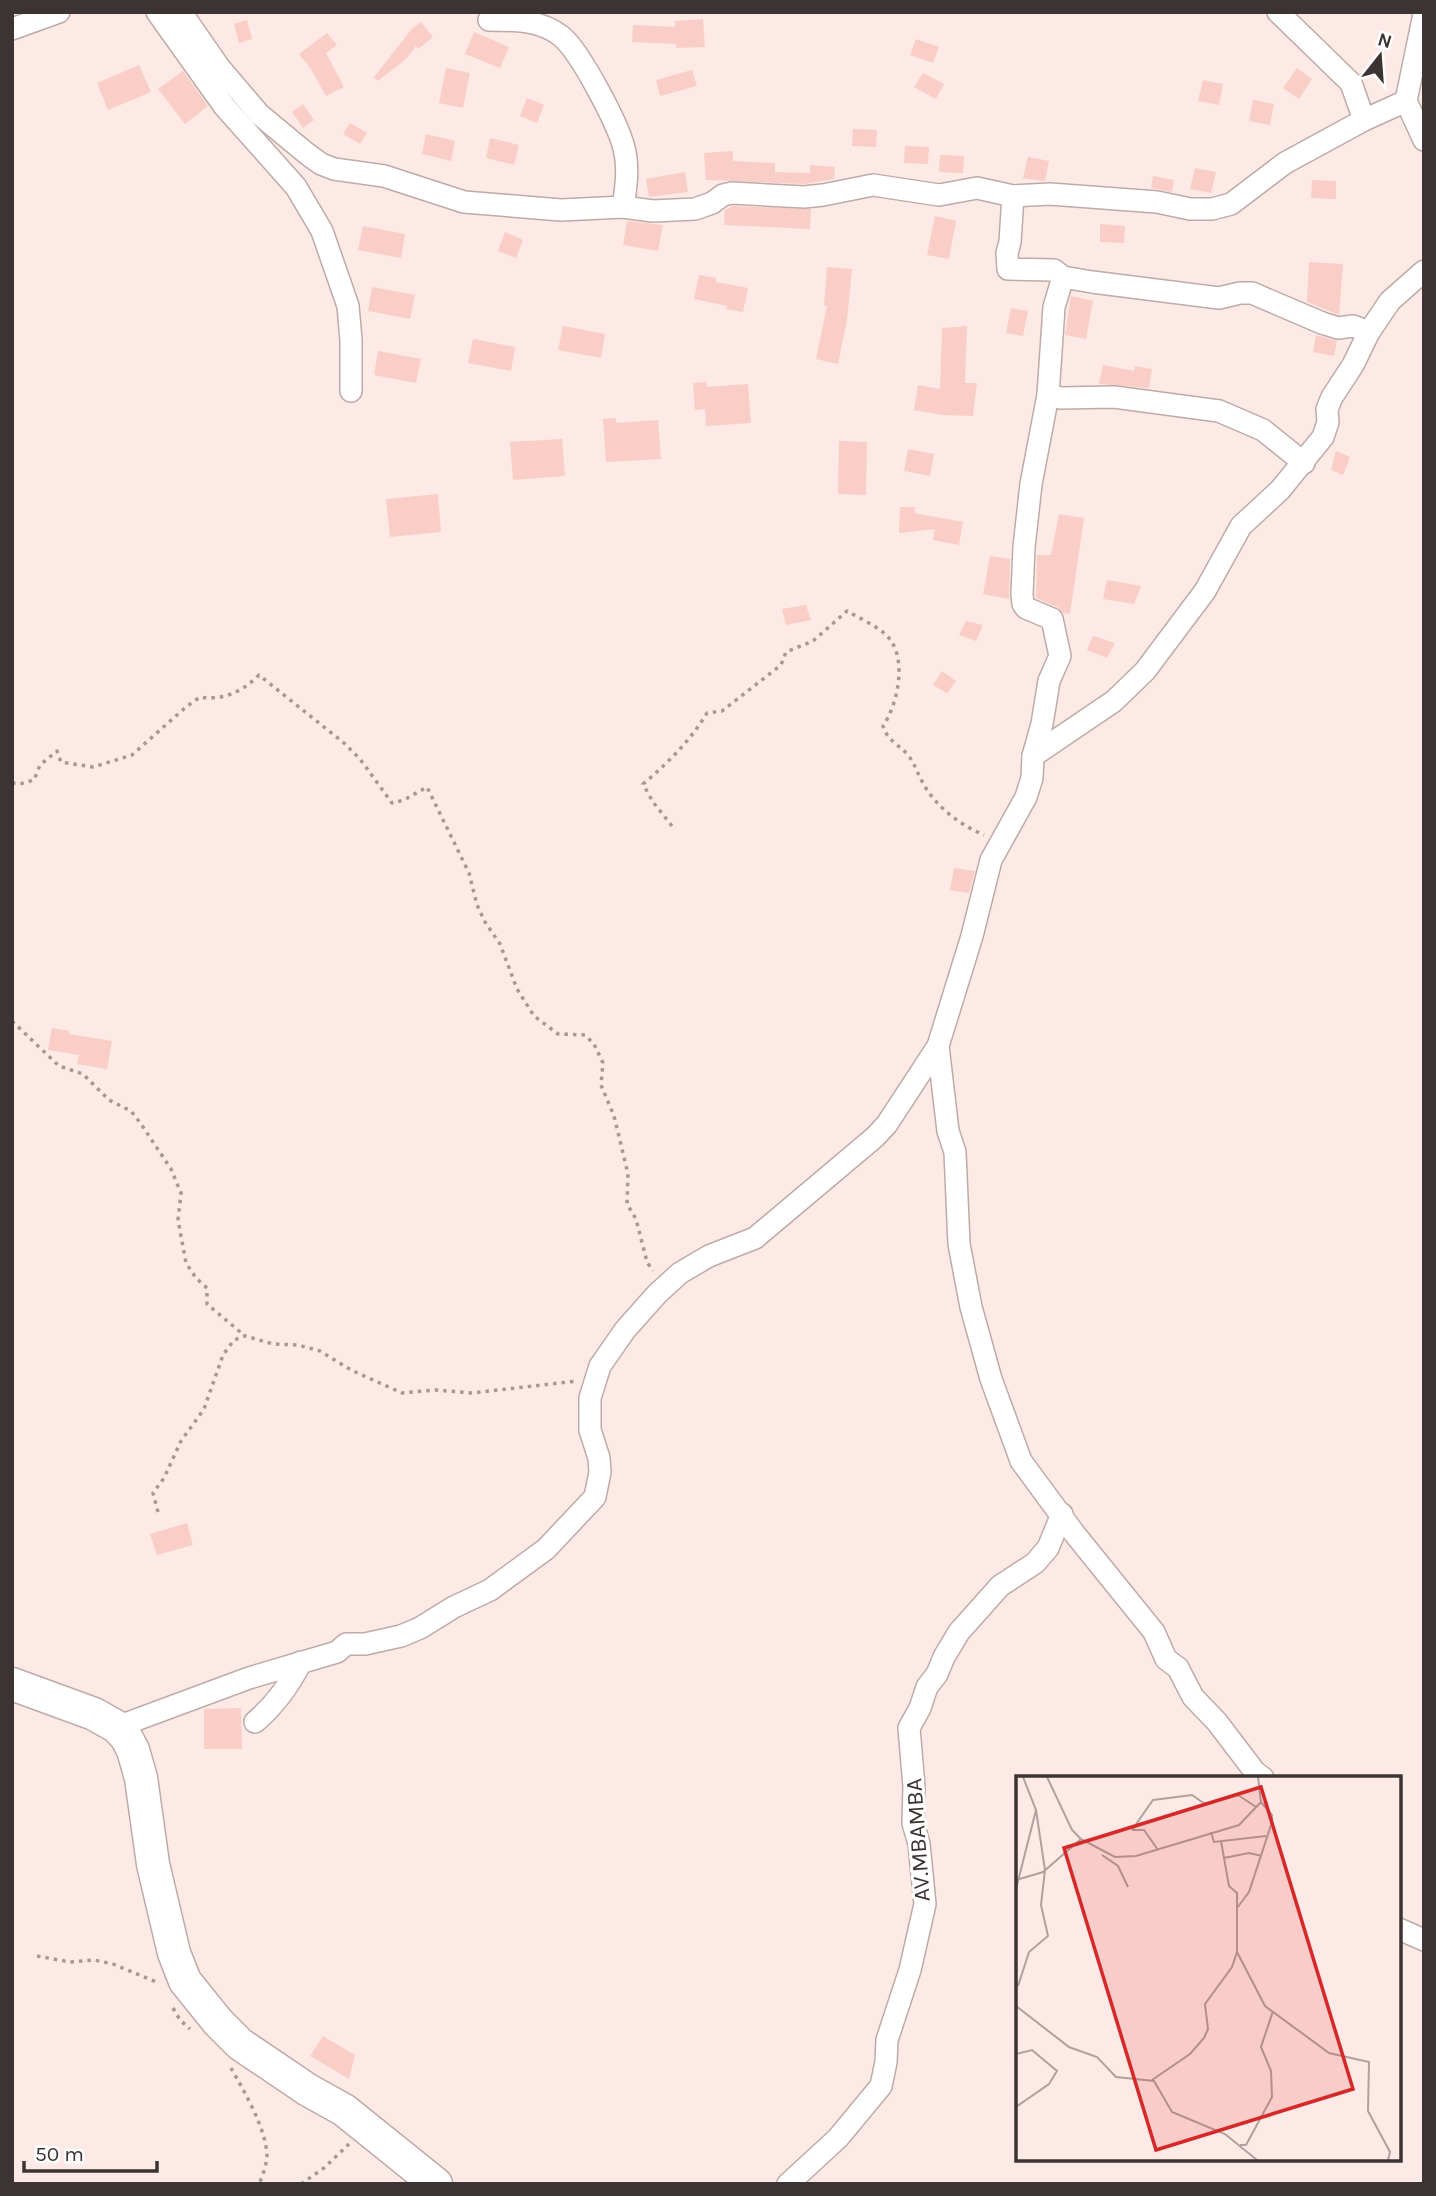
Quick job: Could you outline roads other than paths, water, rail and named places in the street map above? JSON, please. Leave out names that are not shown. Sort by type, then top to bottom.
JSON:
[{"type":"street","points":[[12,29],[59,12]]},
{"type":"street","points":[[158,12],[224,106],[296,187],[322,231],[348,306],[351,391]]},
{"type":"street","points":[[181,12],[245,100],[321,164],[334,169],[384,176],[464,202],[561,210],[623,207],[653,211],[695,209],[732,193],[804,197],[873,185],[939,195],[986,188],[1013,196],[1050,194],[1212,209],[1231,204],[1285,163],[1364,120],[1406,101]]},
{"type":"street","points":[[1278,12],[1351,83],[1364,120]]},
{"type":"street","points":[[1424,14],[1406,101],[1424,140]]},
{"type":"street","points":[[494,16],[542,25],[561,35],[572,46],[593,81],[624,149],[627,178],[623,207]]},
{"type":"street","points":[[1013,196],[1007,253],[1009,269],[1054,270],[1063,277],[1219,298],[1252,293],[1322,323],[1339,328],[1353,326],[1369,332]]},
{"type":"street","points":[[1033,756],[1114,701],[1145,671],[1205,591],[1241,526],[1280,490],[1324,437],[1328,422],[1327,409],[1332,397],[1353,365],[1369,332],[1390,301],[1424,271]]},
{"type":"street","points":[[117,1727],[204,1693],[337,1652],[351,1642],[365,1644],[420,1629],[454,1607],[490,1590],[546,1549],[595,1497],[600,1472],[599,1458],[590,1430],[590,1398],[598,1370],[625,1330],[680,1273],[755,1238],[866,1146],[887,1124],[938,1046],[972,936],[991,860],[1026,797],[1032,778],[1033,756],[1042,724],[1049,681],[1060,656],[1052,619],[1026,608],[1022,594],[1031,484],[1048,396],[1054,307],[1063,277]]},
{"type":"street","points":[[1048,396],[1114,397],[1219,411],[1263,429],[1304,463]]},
{"type":"street","points":[[938,1046],[948,1131],[955,1153],[959,1244],[971,1307],[991,1379],[1021,1461],[1154,1632],[1166,1660],[1178,1668],[1193,1698],[1217,1722],[1260,1776]]},
{"type":"street","name":"AV.MBAMBA","points":[[788,2184],[838,2138],[881,2085],[887,2040],[910,1970],[925,1904],[919,1844],[913,1823],[914,1786],[909,1728],[914,1722],[927,1687],[937,1674],[959,1632],[1000,1586],[1035,1563],[1048,1548],[1062,1514]]},
{"type":"street","points":[[255,1722],[269,1710],[290,1684],[300,1662]]},
{"type":"street","points":[[12,1684],[66,1702],[117,1727],[133,1750],[141,1778],[153,1864],[174,1953],[185,1980],[218,2022],[240,2044],[308,2090],[344,2110],[436,2184]]},
{"type":"street","points":[[1401,1930],[1424,1940]]}]
